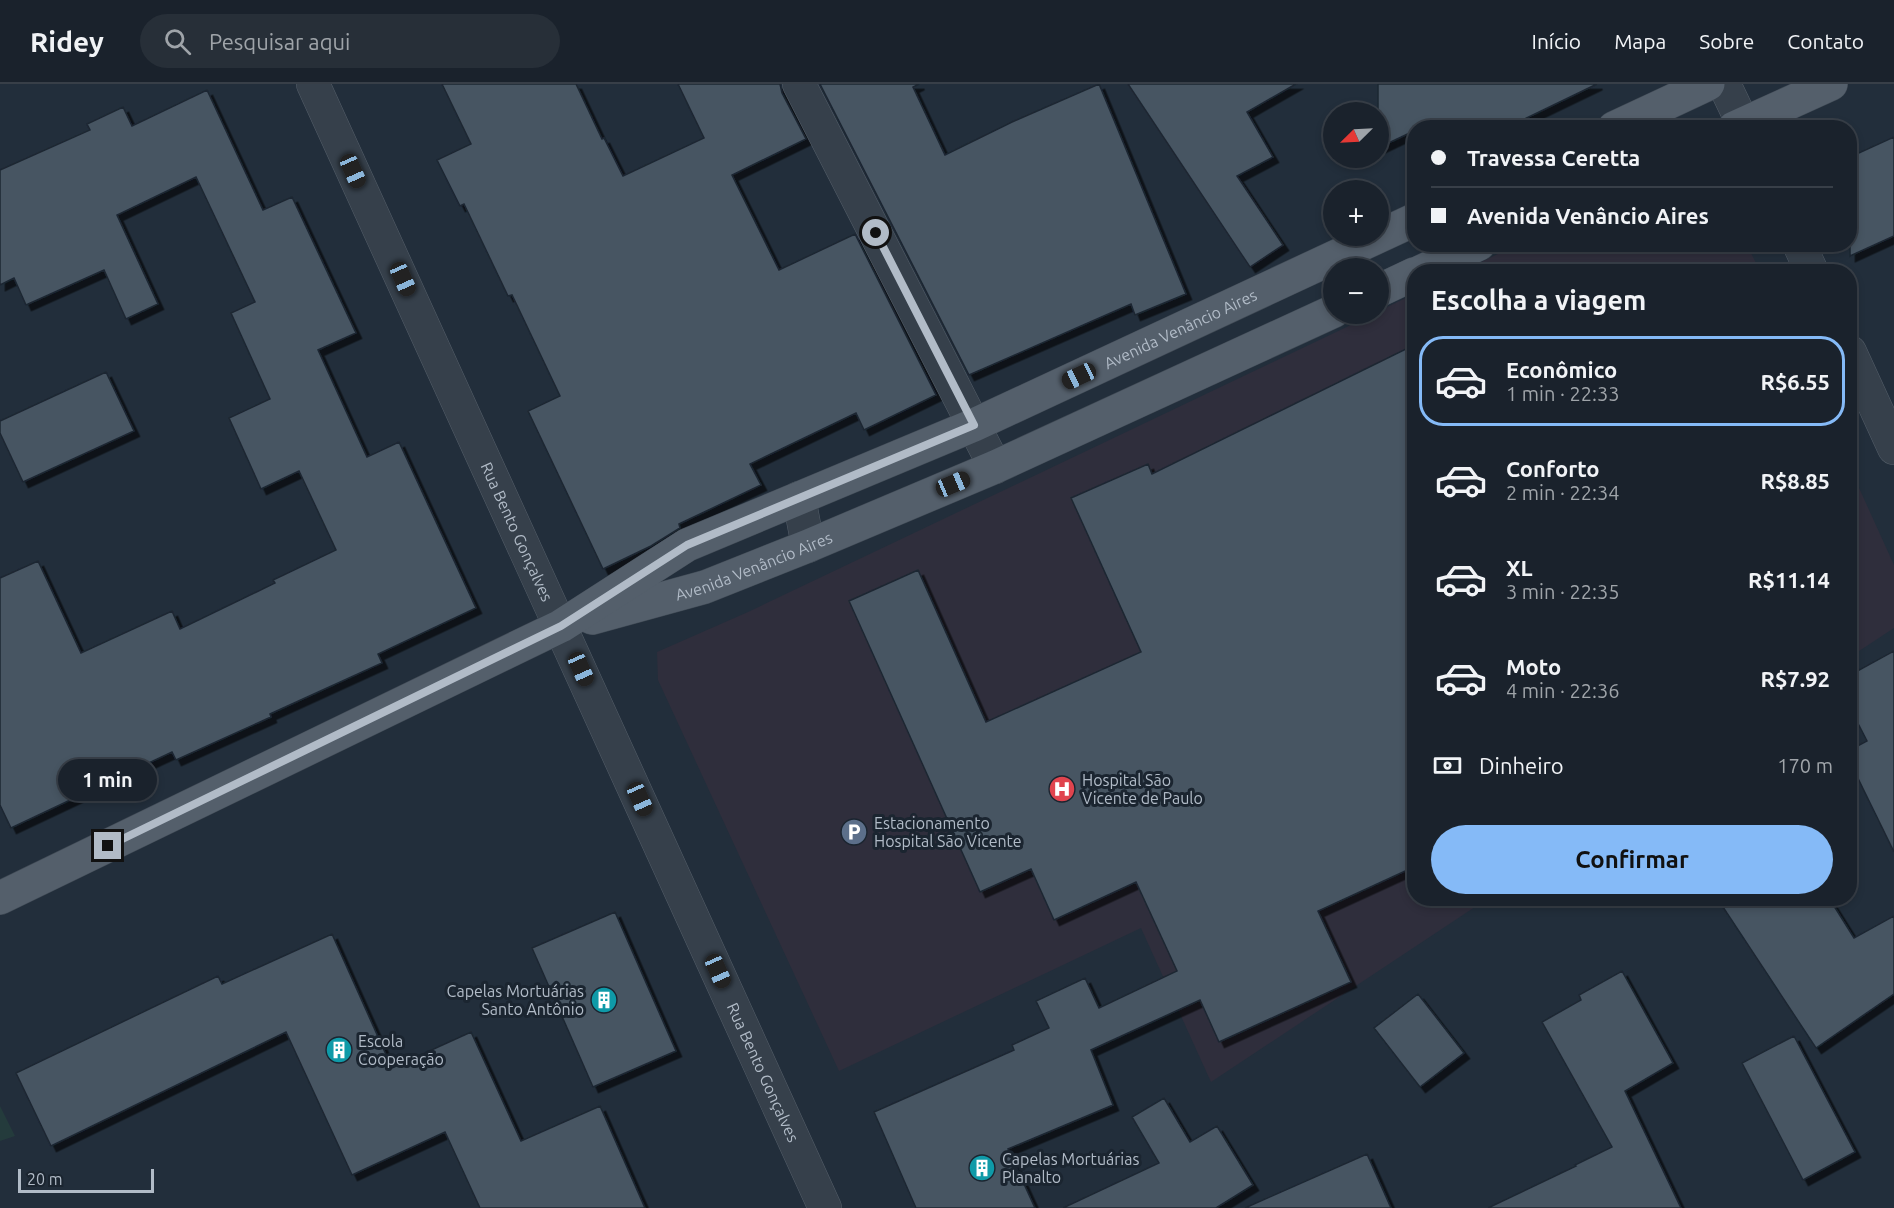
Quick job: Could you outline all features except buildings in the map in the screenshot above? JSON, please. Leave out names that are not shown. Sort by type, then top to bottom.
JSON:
[{"type":"main road","points":[[1631,120],[1708,84]]},
{"type":"main road","points":[[1753,120],[1831,84]]},
{"type":"main road","name":"Avenida Venâncio Aires","points":[[0,898],[561,626],[687,545],[974,425],[1407,223]]},
{"type":"main road","points":[[1437,264],[1462,252]]},
{"type":"main road","points":[[1389,286],[1407,277]]},
{"type":"main road","name":"Avenida Venâncio Aires","points":[[561,626],[705,587],[808,546],[995,467],[1323,316]]},
{"type":"street","name":"Rua Bento Gonçalves","points":[[313,84],[825,1208]]},
{"type":"street","points":[[800,84],[995,467]]},
{"type":"street","points":[[1724,84],[1738,120]]},
{"type":"street","points":[[1857,367],[1894,448]]},
{"type":"street","points":[[800,498],[808,546]]},
{"type":"shaded area","points":[[1502,252],[1750,252],[1756,264],[1477,264]]},
{"type":"shaded area","name":"Hospital São Vicente de Paulo","points":[[1407,297],[1407,906],[1476,906],[1211,1082],[1141,928],[839,1071],[658,680],[657,652],[748,612],[1353,324],[1389,324],[1389,306]]},
{"type":"shaded area","points":[[1857,483],[1894,565],[1894,628],[1857,652]]},
{"type":"green space","points":[[0,1106],[15,1136],[0,1141]]},
{"type":"place","name":"Hospital São Vicente de Paulo","points":[[1062,789]]},
{"type":"place","name":"Estacionamento Hospital São Vicente","points":[[854,832]]},
{"type":"place","name":"Capelas Mortuárias Santo Antônio","points":[[604,1000]]},
{"type":"place","name":"Escola Cooperação","points":[[339,1050]]},
{"type":"place","name":"Capelas Mortuárias Planalto","points":[[982,1168]]},
{"type":"route","points":[[108,846],[561,626],[687,545],[974,425],[876,233]]}]
